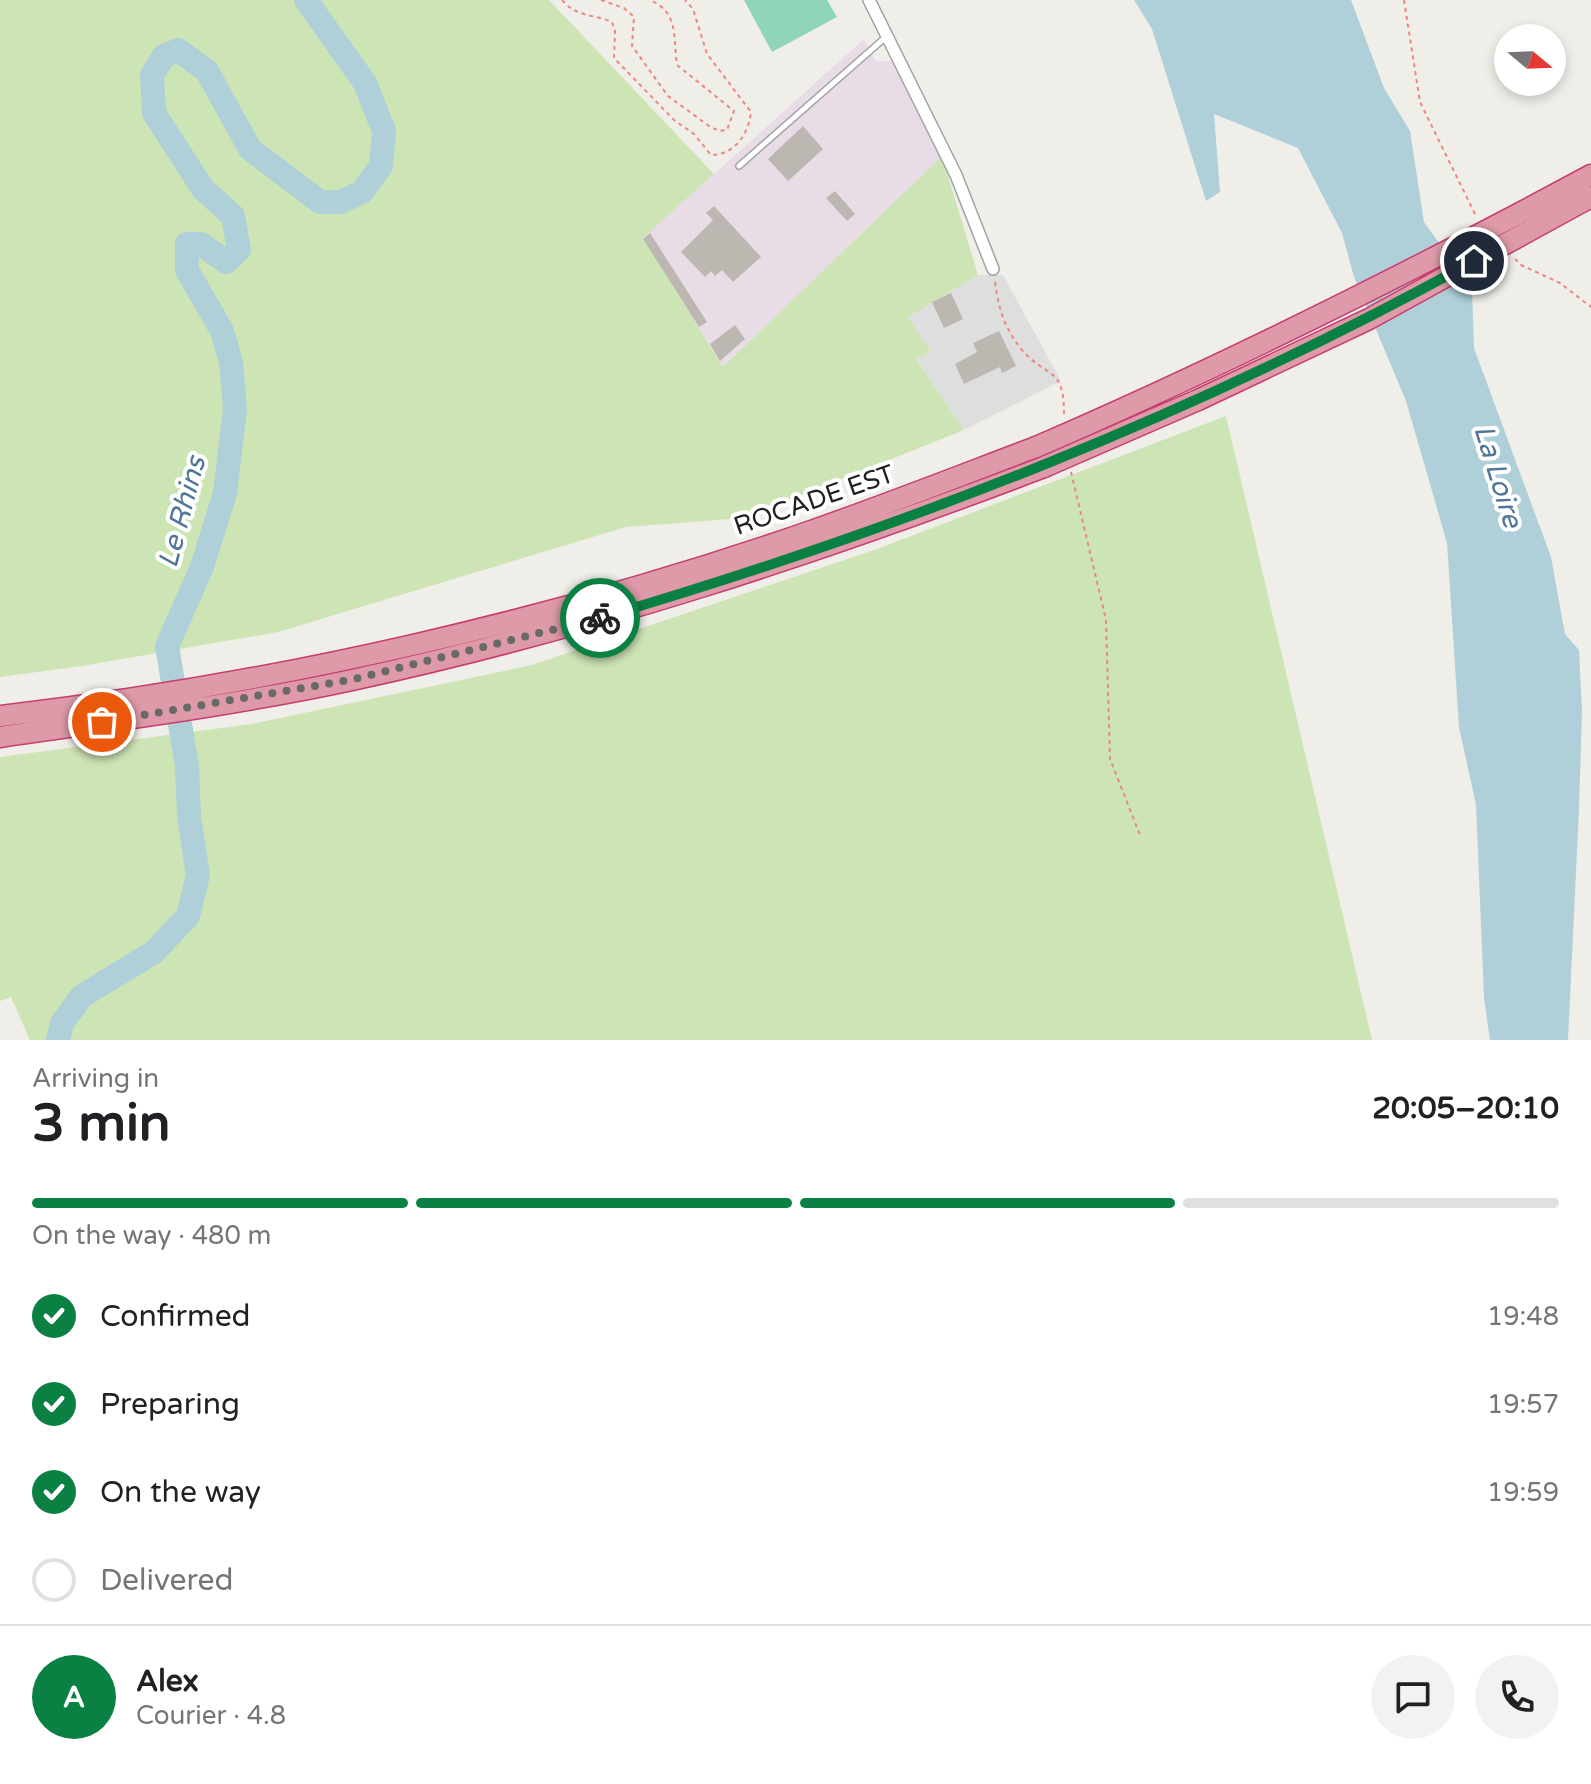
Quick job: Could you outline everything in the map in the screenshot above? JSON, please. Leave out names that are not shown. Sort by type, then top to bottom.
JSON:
[{"type":"highway","name":"ROCADE EST","points":[[0,716],[218,704],[350,680],[590,621],[835,545],[1044,467],[1198,400],[1369,319],[1523,223],[1591,175]]},
{"type":"highway","name":"ROCADE EST","points":[[0,737],[124,709],[216,682],[340,660],[577,603],[813,531],[1036,447],[1172,389],[1523,223],[1591,197]]},
{"type":"street","points":[[869,0],[956,175],[993,269]]},
{"type":"lane","points":[[739,166],[873,52],[887,36]]},
{"type":"path","points":[[562,0],[583,16],[612,22],[615,31],[614,58],[674,120],[694,134],[711,155],[720,155],[734,147],[746,133],[751,112],[707,54],[693,9],[685,0]]},
{"type":"path","points":[[601,0],[624,8],[634,17],[632,46],[668,96],[709,126],[719,131],[727,130],[734,111],[677,65],[671,16],[664,6],[649,0]]},
{"type":"path","points":[[1404,0],[1420,102],[1476,215],[1485,225]]},
{"type":"path","points":[[1512,255],[1521,265],[1560,283],[1591,307]]},
{"type":"path","points":[[993,269],[999,315],[1023,351],[1052,372],[1061,385],[1064,414]]},
{"type":"path","points":[[1070,470],[1106,620],[1110,759],[1140,835]]},
{"type":"shaded area","points":[[864,39],[876,61],[894,61],[942,156],[723,367],[643,238]]},
{"type":"shaded area","points":[[978,275],[1003,275],[1061,381],[964,430],[916,359],[931,352],[907,317]]},
{"type":"green space","points":[[0,0],[549,0],[714,174],[643,238],[723,367],[942,156],[978,275],[908,317],[931,352],[916,359],[964,430],[744,518],[626,527],[278,632],[0,677]]},
{"type":"green space","points":[[744,0],[827,0],[837,17],[772,52]]},
{"type":"green space","points":[[1226,416],[1372,1040],[30,1040],[11,997],[0,1001],[0,757],[252,724],[532,665],[877,549]]},
{"type":"water","name":"La Loire","points":[[1134,0],[1351,0],[1384,88],[1410,131],[1424,222],[1472,289],[1474,348],[1551,557],[1565,634],[1579,650],[1582,711],[1568,1040],[1490,1040],[1484,998],[1476,805],[1459,727],[1447,543],[1406,401],[1354,277],[1342,233],[1298,148],[1214,114],[1220,192],[1206,201],[1152,29]]},
{"type":"building","points":[[803,126],[823,149],[788,181],[768,159]]},
{"type":"building","points":[[835,191],[855,214],[847,221],[826,198]]},
{"type":"building","points":[[714,206],[761,257],[733,282],[722,270],[715,276],[711,271],[705,277],[681,252],[713,220],[706,213]]},
{"type":"building","points":[[650,233],[707,322],[699,327],[643,239]]},
{"type":"building","points":[[951,293],[963,319],[944,328],[932,302]]},
{"type":"building","points":[[735,325],[745,339],[720,361],[710,344]]},
{"type":"building","points":[[999,331],[1016,366],[1002,373],[1000,367],[964,384],[955,364],[977,352],[973,343]]},
{"type":"waterway","name":"Le Rhins","points":[[58,1040],[62,1023],[82,996],[154,952],[188,916],[198,875],[189,817],[187,766],[167,646],[202,567],[225,493],[235,409],[231,362],[222,331],[187,270],[187,244],[201,244],[226,262],[239,250],[233,216],[203,189],[154,113],[152,75],[164,56],[178,50],[207,71],[250,149],[320,202],[341,202],[362,192],[381,166],[384,131],[365,83],[306,0]]},
{"type":"way so far","points":[[102,722],[350,680],[600,618]]},
{"type":"route","points":[[600,618],[718,584],[835,545],[1044,467],[1198,400],[1369,319],[1474,261]]}]
